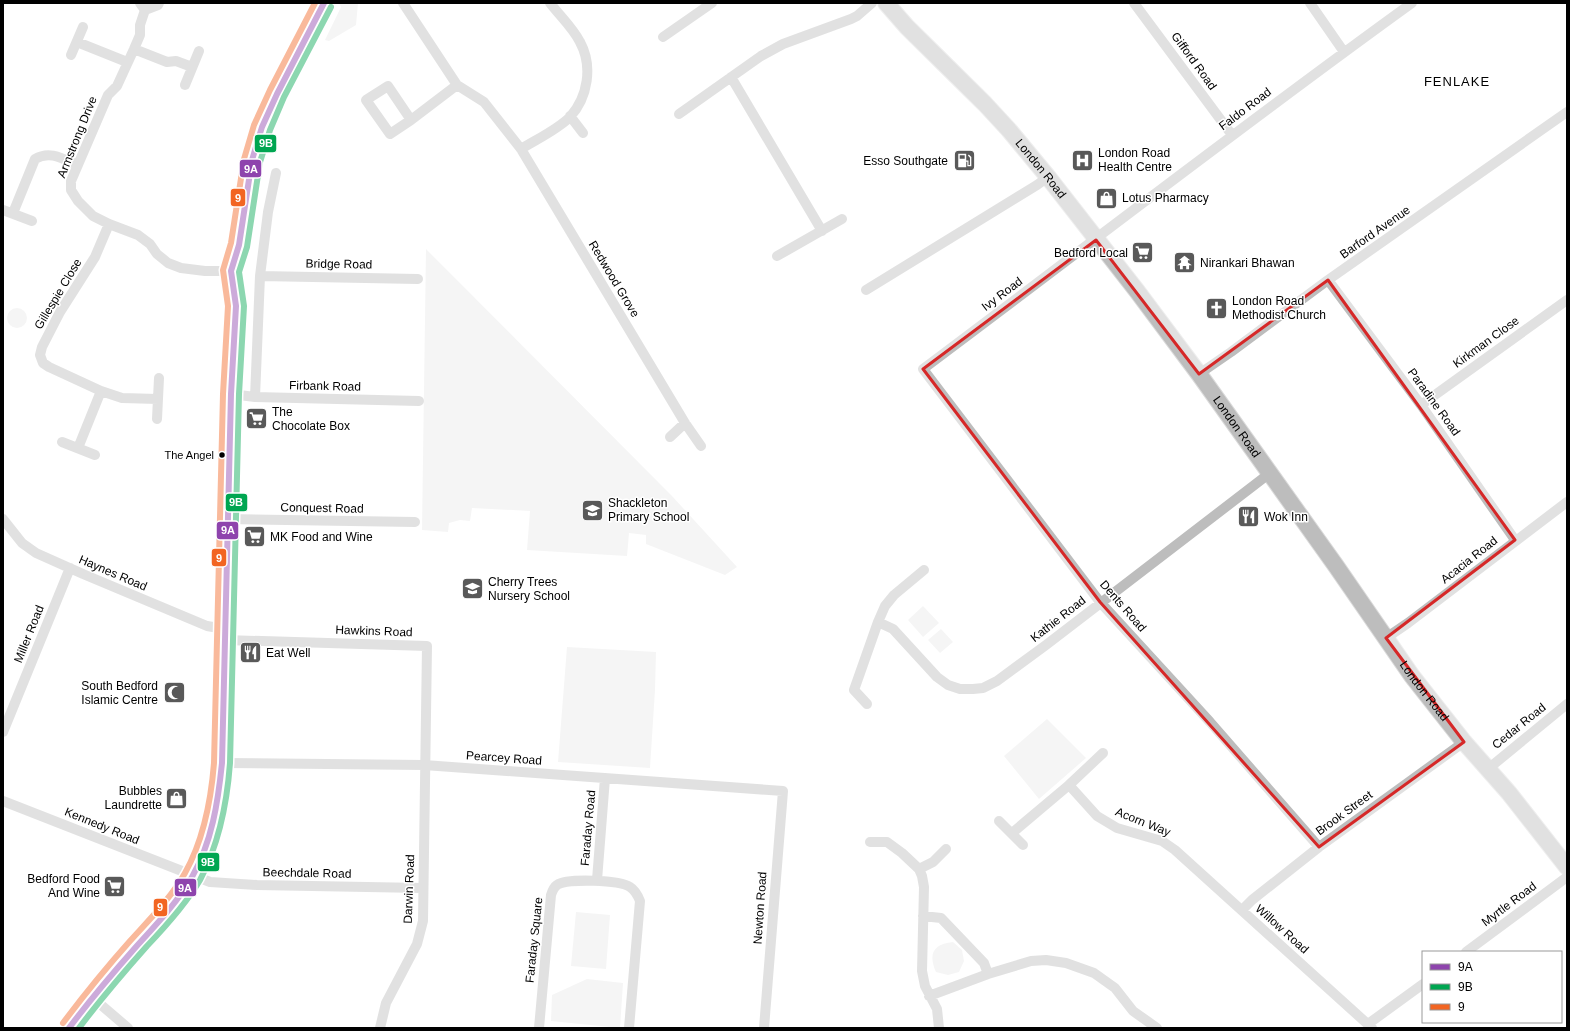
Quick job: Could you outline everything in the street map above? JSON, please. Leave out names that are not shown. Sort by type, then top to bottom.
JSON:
[{"type":"main road","name":"London Road","points":[[886,3],[907,27],[985,104],[1048,177],[1137,291],[1198,374],[1270,473],[1412,676],[1464,742],[1509,793],[1567,867]]},
{"type":"street","name":"Armstrong Drive","points":[[159,3],[158,5],[143,7],[140,35],[117,86],[108,95],[77,165],[71,181],[71,190],[78,201],[93,216],[138,235],[150,244],[157,254],[168,263],[181,268],[205,271],[231,271]]},
{"type":"street","points":[[69,1028],[169,909],[192,876],[200,860],[216,817],[222,763],[231,394],[236,306],[231,271],[239,245],[252,160],[262,127],[277,94],[324,3]]},
{"type":"street","name":"Redwood Grove","points":[[403,3],[457,85],[484,102],[521,150],[700,446]]},
{"type":"street","points":[[521,150],[570,116],[582,100],[587,82],[588,68],[586,56],[580,42],[550,3]]},
{"type":"street","points":[[679,114],[761,56],[783,44],[851,19],[857,16],[872,3]]},
{"type":"street","name":"Gifford Road","points":[[1134,3],[1232,135]]},
{"type":"street","points":[[1310,3],[1344,52]]},
{"type":"street","name":"Faldo Road","points":[[1096,240],[1232,135],[1412,3]]},
{"type":"street","points":[[663,37],[707,4]]},
{"type":"street","points":[[71,55],[83,27]]},
{"type":"street","points":[[77,42],[127,62]]},
{"type":"street","points":[[134,49],[166,62],[176,61],[192,67]]},
{"type":"street","points":[[185,85],[199,51]]},
{"type":"street","points":[[731,77],[822,231]]},
{"type":"street","points":[[411,120],[388,86],[366,100],[390,134],[411,120],[457,85]]},
{"type":"street","name":"Barford Avenue","points":[[1198,374],[1231,352],[1328,280],[1567,112]]},
{"type":"street","points":[[570,116],[583,133]]},
{"type":"street","points":[[32,221],[8,211],[35,159],[41,155],[48,154],[77,165]]},
{"type":"street","points":[[255,397],[260,276],[268,212],[276,173]]},
{"type":"street","points":[[866,290],[1037,186],[1048,177]]},
{"type":"street","points":[[777,256],[842,219]]},
{"type":"street","name":"Gillespie Close","points":[[109,224],[95,257],[60,312],[42,347],[40,356],[43,363],[49,367],[101,391],[122,398],[158,399]]},
{"type":"street","name":"Ivy Road","points":[[923,369],[1096,240]]},
{"type":"street","name":"Bridge Road","points":[[260,276],[418,279]]},
{"type":"street","name":"Paradine Road","points":[[1328,280],[1421,405],[1515,540]]},
{"type":"street","name":"Kirkman Close","points":[[1421,405],[1567,300]]},
{"type":"street","name":"Dents Road","points":[[923,369],[1100,602],[1210,722],[1319,847]]},
{"type":"street","points":[[157,420],[159,378]]},
{"type":"street","points":[[78,448],[101,391]]},
{"type":"street","name":"Firbank Road","points":[[231,394],[255,397],[419,401]]},
{"type":"street","points":[[670,437],[685,423]]},
{"type":"street","points":[[62,442],[95,455]]},
{"type":"street","name":"Kathie Road","points":[[878,622],[893,629],[937,677],[948,685],[960,689],[974,690],[983,688],[997,681],[1270,473]]},
{"type":"street","name":"Acacia Road","points":[[1386,638],[1452,590],[1515,540],[1567,502]]},
{"type":"street","name":"Haynes Road","points":[[3,519],[22,543],[36,553],[225,634]]},
{"type":"street","name":"Conquest Road","points":[[228,519],[415,522]]},
{"type":"street","name":"Miller Road","points":[[3,732],[70,568]]},
{"type":"street","points":[[867,704],[854,690],[878,622],[885,606],[894,595],[924,570]]},
{"type":"street","name":"Hawkins Road","points":[[225,634],[427,646],[424,765]]},
{"type":"street","name":"Cedar Road","points":[[1488,769],[1567,704]]},
{"type":"street","name":"Brook Street","points":[[1242,910],[1252,900],[1319,847],[1464,742]]},
{"type":"street","points":[[1012,833],[1103,754]]},
{"type":"street","name":"Pearcey Road","points":[[222,763],[424,765],[783,791]]},
{"type":"street","name":"Darwin Road","points":[[380,1028],[386,1003],[417,944],[422,921],[424,765]]},
{"type":"street","name":"Faraday Road","points":[[597,880],[605,778]]},
{"type":"street","name":"Acorn Way","points":[[1069,785],[1097,816],[1117,828],[1162,841],[1175,850]]},
{"type":"street","name":"Newton Road","points":[[764,1028],[783,791]]},
{"type":"street","name":"Kennedy Road","points":[[3,801],[192,876]]},
{"type":"street","points":[[999,821],[1023,845]]},
{"type":"street","points":[[870,842],[886,842],[902,853],[919,868],[922,876],[924,888],[922,971],[925,986],[937,1009],[939,1028]]},
{"type":"street","points":[[919,868],[933,862],[946,849]]},
{"type":"street","name":"Willow Road","points":[[1175,850],[1370,1026]]},
{"type":"street","name":"Beechdale Road","points":[[192,876],[218,883],[422,888]]},
{"type":"street","name":"Myrtle Road","points":[[1467,951],[1567,877]]},
{"type":"street","name":"Faraday Square","points":[[539,1028],[551,895],[556,886],[567,881],[597,880],[629,886],[636,892],[640,901],[629,1028]]},
{"type":"street","points":[[923,916],[941,918],[984,962],[988,974]]},
{"type":"street","points":[[929,996],[988,974],[1031,961],[1046,960],[1066,962],[1094,973],[1115,988],[1133,1011],[1157,1028]]},
{"type":"street","points":[[1370,1026],[1422,985]]},
{"type":"street","points":[[93,998],[128,1028]]},
{"type":"highlighted area","points":[[1096,240],[1199,374],[1328,280],[1515,540],[1386,638],[1464,742],[1319,847],[1100,602],[923,369]]},
{"type":"shaded area","points":[[339,3],[358,3],[356,25],[329,41],[325,40],[341,7]]},
{"type":"shaded area","points":[[426,249],[672,496],[737,567],[725,575],[646,544],[646,535],[629,533],[627,556],[527,550],[530,511],[472,508],[470,521],[460,520],[449,523],[448,532],[422,530]]},
{"type":"shaded area","points":[[13,308],[21,308],[27,314],[27,322],[21,328],[13,328],[7,322],[7,314]]},
{"type":"shaded area","points":[[923,606],[939,623],[923,637],[908,620]]},
{"type":"shaded area","points":[[941,629],[953,642],[940,653],[928,640]]},
{"type":"shaded area","points":[[567,647],[656,652],[650,768],[558,762]]},
{"type":"shaded area","points":[[1047,719],[1086,758],[1039,799],[1004,756]]},
{"type":"shaded area","points":[[576,912],[610,915],[606,969],[571,966]]},
{"type":"shaded area","points":[[953,942],[962,950],[964,961],[959,972],[948,975],[936,972],[932,960],[934,951],[941,945]]},
{"type":"shaded area","points":[[587,979],[623,983],[620,1028],[551,1021],[552,995]]},
{"type":"transit line","name":"9","points":[[63,1023],[104,971],[173,891],[192,860],[206,820],[214,763],[223,394],[228,306],[223,270],[231,243],[244,159],[254,125],[270,90],[315,3]]},
{"type":"transit line","name":"9A","points":[[69,1028],[101,987],[180,896],[199,864],[205,850],[213,822],[222,763],[231,394],[236,306],[231,271],[239,245],[252,160],[262,127],[277,94],[324,3]]},
{"type":"transit line","name":"9B","points":[[79,1028],[95,1007],[188,898],[207,866],[221,823],[227,794],[230,763],[239,394],[244,306],[239,272],[247,247],[260,162],[270,130],[284,97],[331,7]]},
{"type":"place","name":"London Road Health Centre","points":[[1083,160]]},
{"type":"place","name":"Esso Southgate","points":[[964,161]]},
{"type":"place","name":"Lotus Pharmacy","points":[[1107,198]]},
{"type":"place","name":"Bedford Local","points":[[1143,253]]},
{"type":"place","name":"Nirankari Bhawan","points":[[1185,263]]},
{"type":"place","name":"London Road Methodist Church","points":[[1217,308]]},
{"type":"place","name":"The Chocolate Box","points":[[257,419]]},
{"type":"place","name":"The Angel","points":[[222,455]]},
{"type":"place","name":"Shackleton Primary School","points":[[592,510]]},
{"type":"place","name":"Wok Inn","points":[[1248,517]]},
{"type":"place","name":"MK Food and Wine","points":[[254,537]]},
{"type":"place","name":"Cherry Trees Nursery School","points":[[473,589]]},
{"type":"place","name":"Eat Well","points":[[250,653]]},
{"type":"place","name":"South Bedford Islamic Centre","points":[[174,693]]},
{"type":"place","name":"Bubbles Laundrette","points":[[177,798]]},
{"type":"place","name":"Bedford Food And Wine","points":[[115,886]]},
{"type":"district","name":"FENLAKE","points":[[1457,81]]}]
